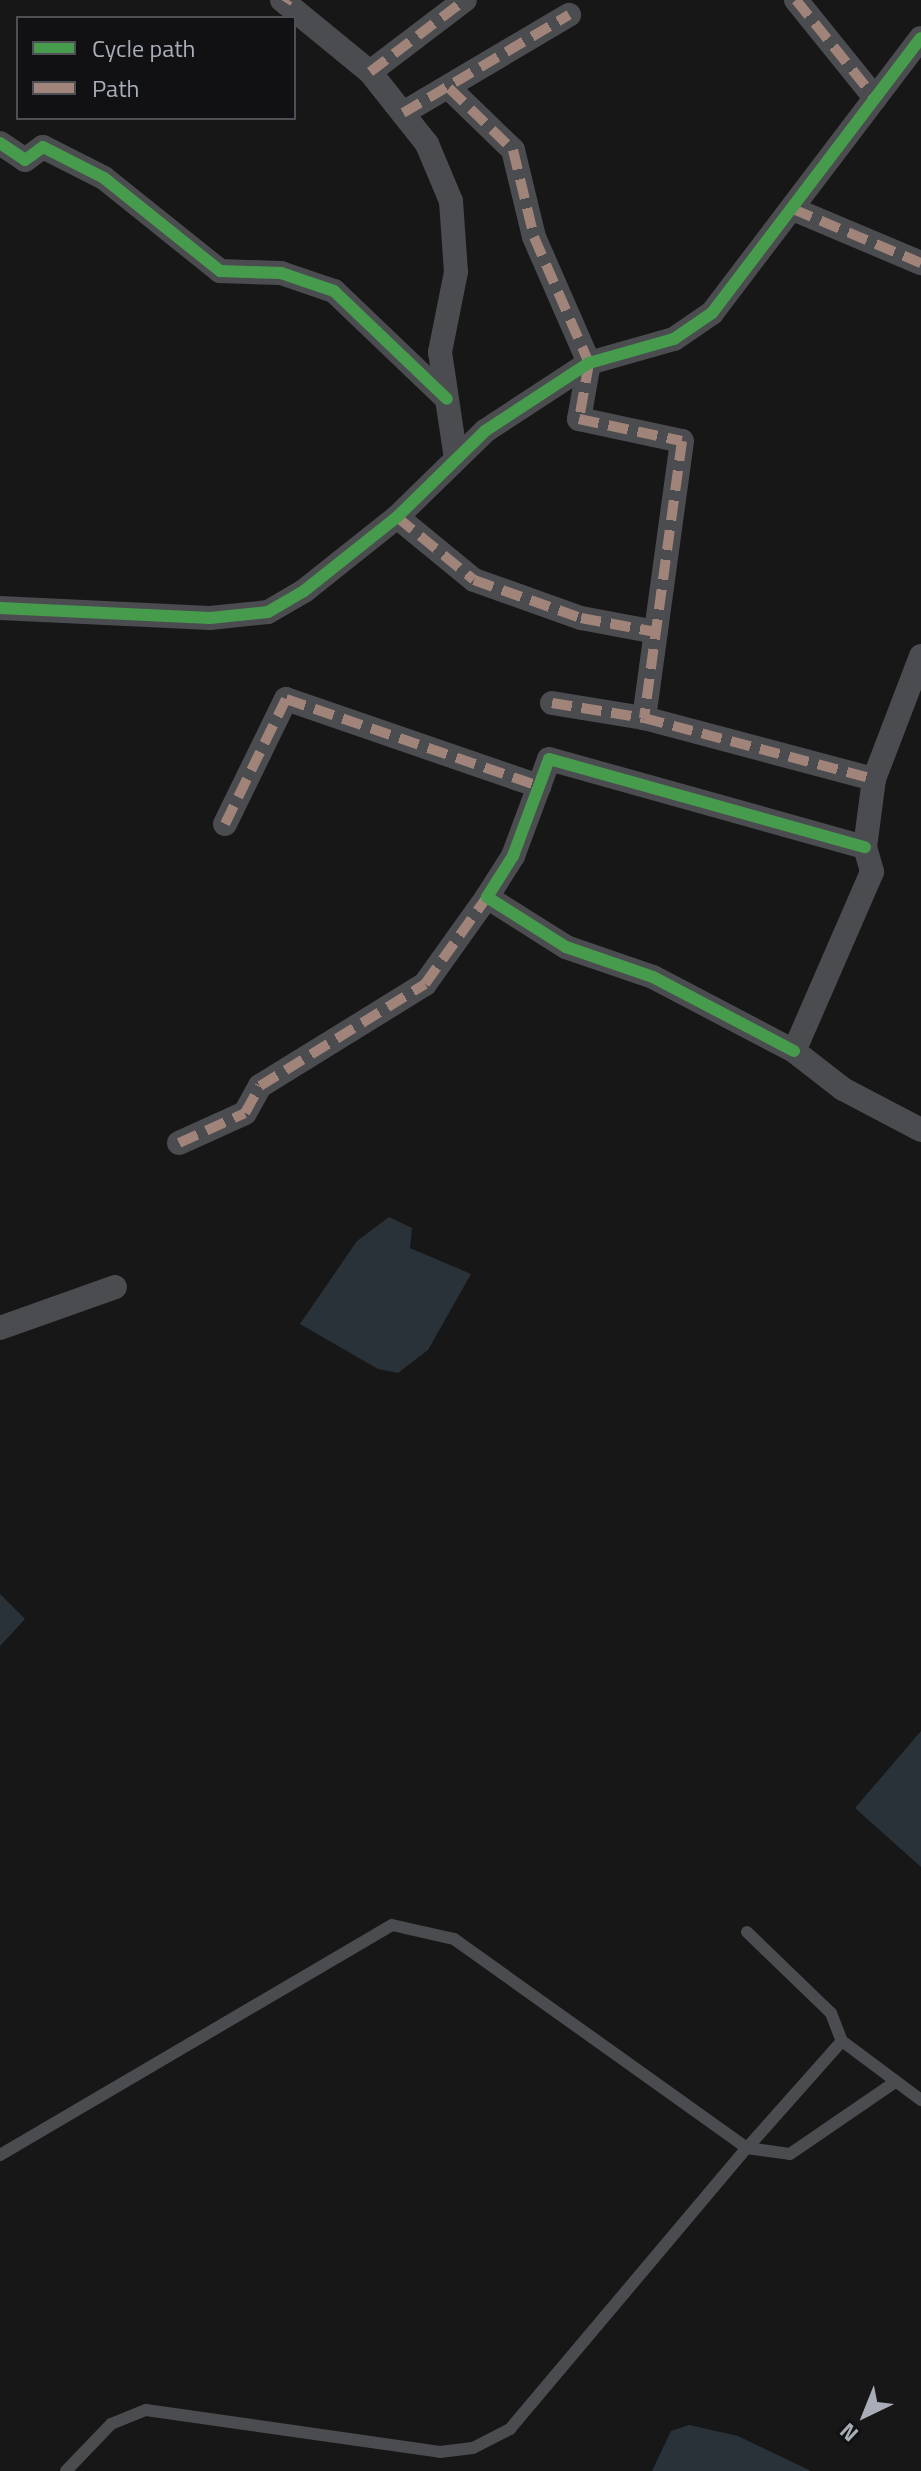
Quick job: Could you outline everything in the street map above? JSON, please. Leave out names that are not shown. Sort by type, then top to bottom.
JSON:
[{"type":"street","points":[[370,72],[465,0]]},
{"type":"street","points":[[796,0],[875,98]]},
{"type":"street","points":[[285,1],[370,72],[431,152],[451,201],[456,272],[440,352],[456,459]]},
{"type":"street","points":[[403,113],[569,15]]},
{"type":"street","points":[[0,608],[210,618],[268,612],[397,517],[485,431],[589,363],[674,339],[712,313],[921,38]]},
{"type":"street","points":[[449,88],[513,150],[534,237],[589,363],[579,419],[682,441],[644,718]]},
{"type":"street","points":[[0,143],[25,160],[43,147],[104,178],[220,271],[281,273],[334,291],[447,399]]},
{"type":"street","points":[[793,209],[921,263]]},
{"type":"street","points":[[397,517],[474,580],[581,618],[656,632]]},
{"type":"street","points":[[794,1051],[872,872],[865,847],[874,779],[921,656]]},
{"type":"street","points":[[225,824],[286,699],[539,786]]},
{"type":"street","points":[[552,703],[644,718],[874,779]]},
{"type":"street","points":[[179,1143],[245,1113],[260,1086],[425,984],[513,856],[549,759],[865,847]]},
{"type":"street","points":[[487,897],[566,947],[653,977],[794,1051],[843,1089],[921,1130]]},
{"type":"street","points":[[0,1328],[115,1287]]},
{"type":"lane","points":[[0,2155],[392,1925],[454,1939],[747,2148],[790,2154],[895,2082]]},
{"type":"lane","points":[[747,1932],[831,2013],[842,2041],[921,2100]]},
{"type":"lane","points":[[66,2471],[111,2424],[146,2410],[440,2452],[473,2448],[510,2429],[747,2148],[842,2041]]},
{"type":"shaded area","points":[[389,1217],[412,1228],[410,1248],[471,1274],[428,1350],[398,1373],[378,1369],[300,1324],[357,1241]]},
{"type":"shaded area","points":[[0,1594],[25,1619],[0,1646]]},
{"type":"shaded area","points":[[921,1731],[921,1867],[855,1808]]},
{"type":"shaded area","points":[[689,2425],[738,2436],[811,2471],[652,2471],[671,2431]]},
{"type":"marked path","points":[[370,72],[465,0]]},
{"type":"marked path","points":[[796,0],[875,98]]},
{"type":"marked path","points":[[403,113],[569,15]]},
{"type":"marked path","points":[[449,88],[513,150],[534,237],[589,363],[579,419],[682,441],[644,718]]},
{"type":"marked path","points":[[793,209],[921,263]]},
{"type":"marked path","points":[[397,517],[474,580],[581,618],[656,632]]},
{"type":"marked path","points":[[225,824],[286,699],[539,786]]},
{"type":"marked path","points":[[552,703],[644,718],[874,779]]},
{"type":"marked path","points":[[179,1143],[245,1113],[260,1086],[425,984],[487,897]]},
{"type":"cycle path","points":[[0,608],[210,618],[268,612],[304,591],[397,517],[485,431],[589,363],[674,339],[712,313],[921,38]]},
{"type":"cycle path","points":[[0,143],[25,160],[43,147],[104,178],[220,271],[281,273],[334,291],[447,399]]},
{"type":"cycle path","points":[[794,1051],[653,977],[566,947],[487,897],[513,856],[549,759],[865,847]]}]
